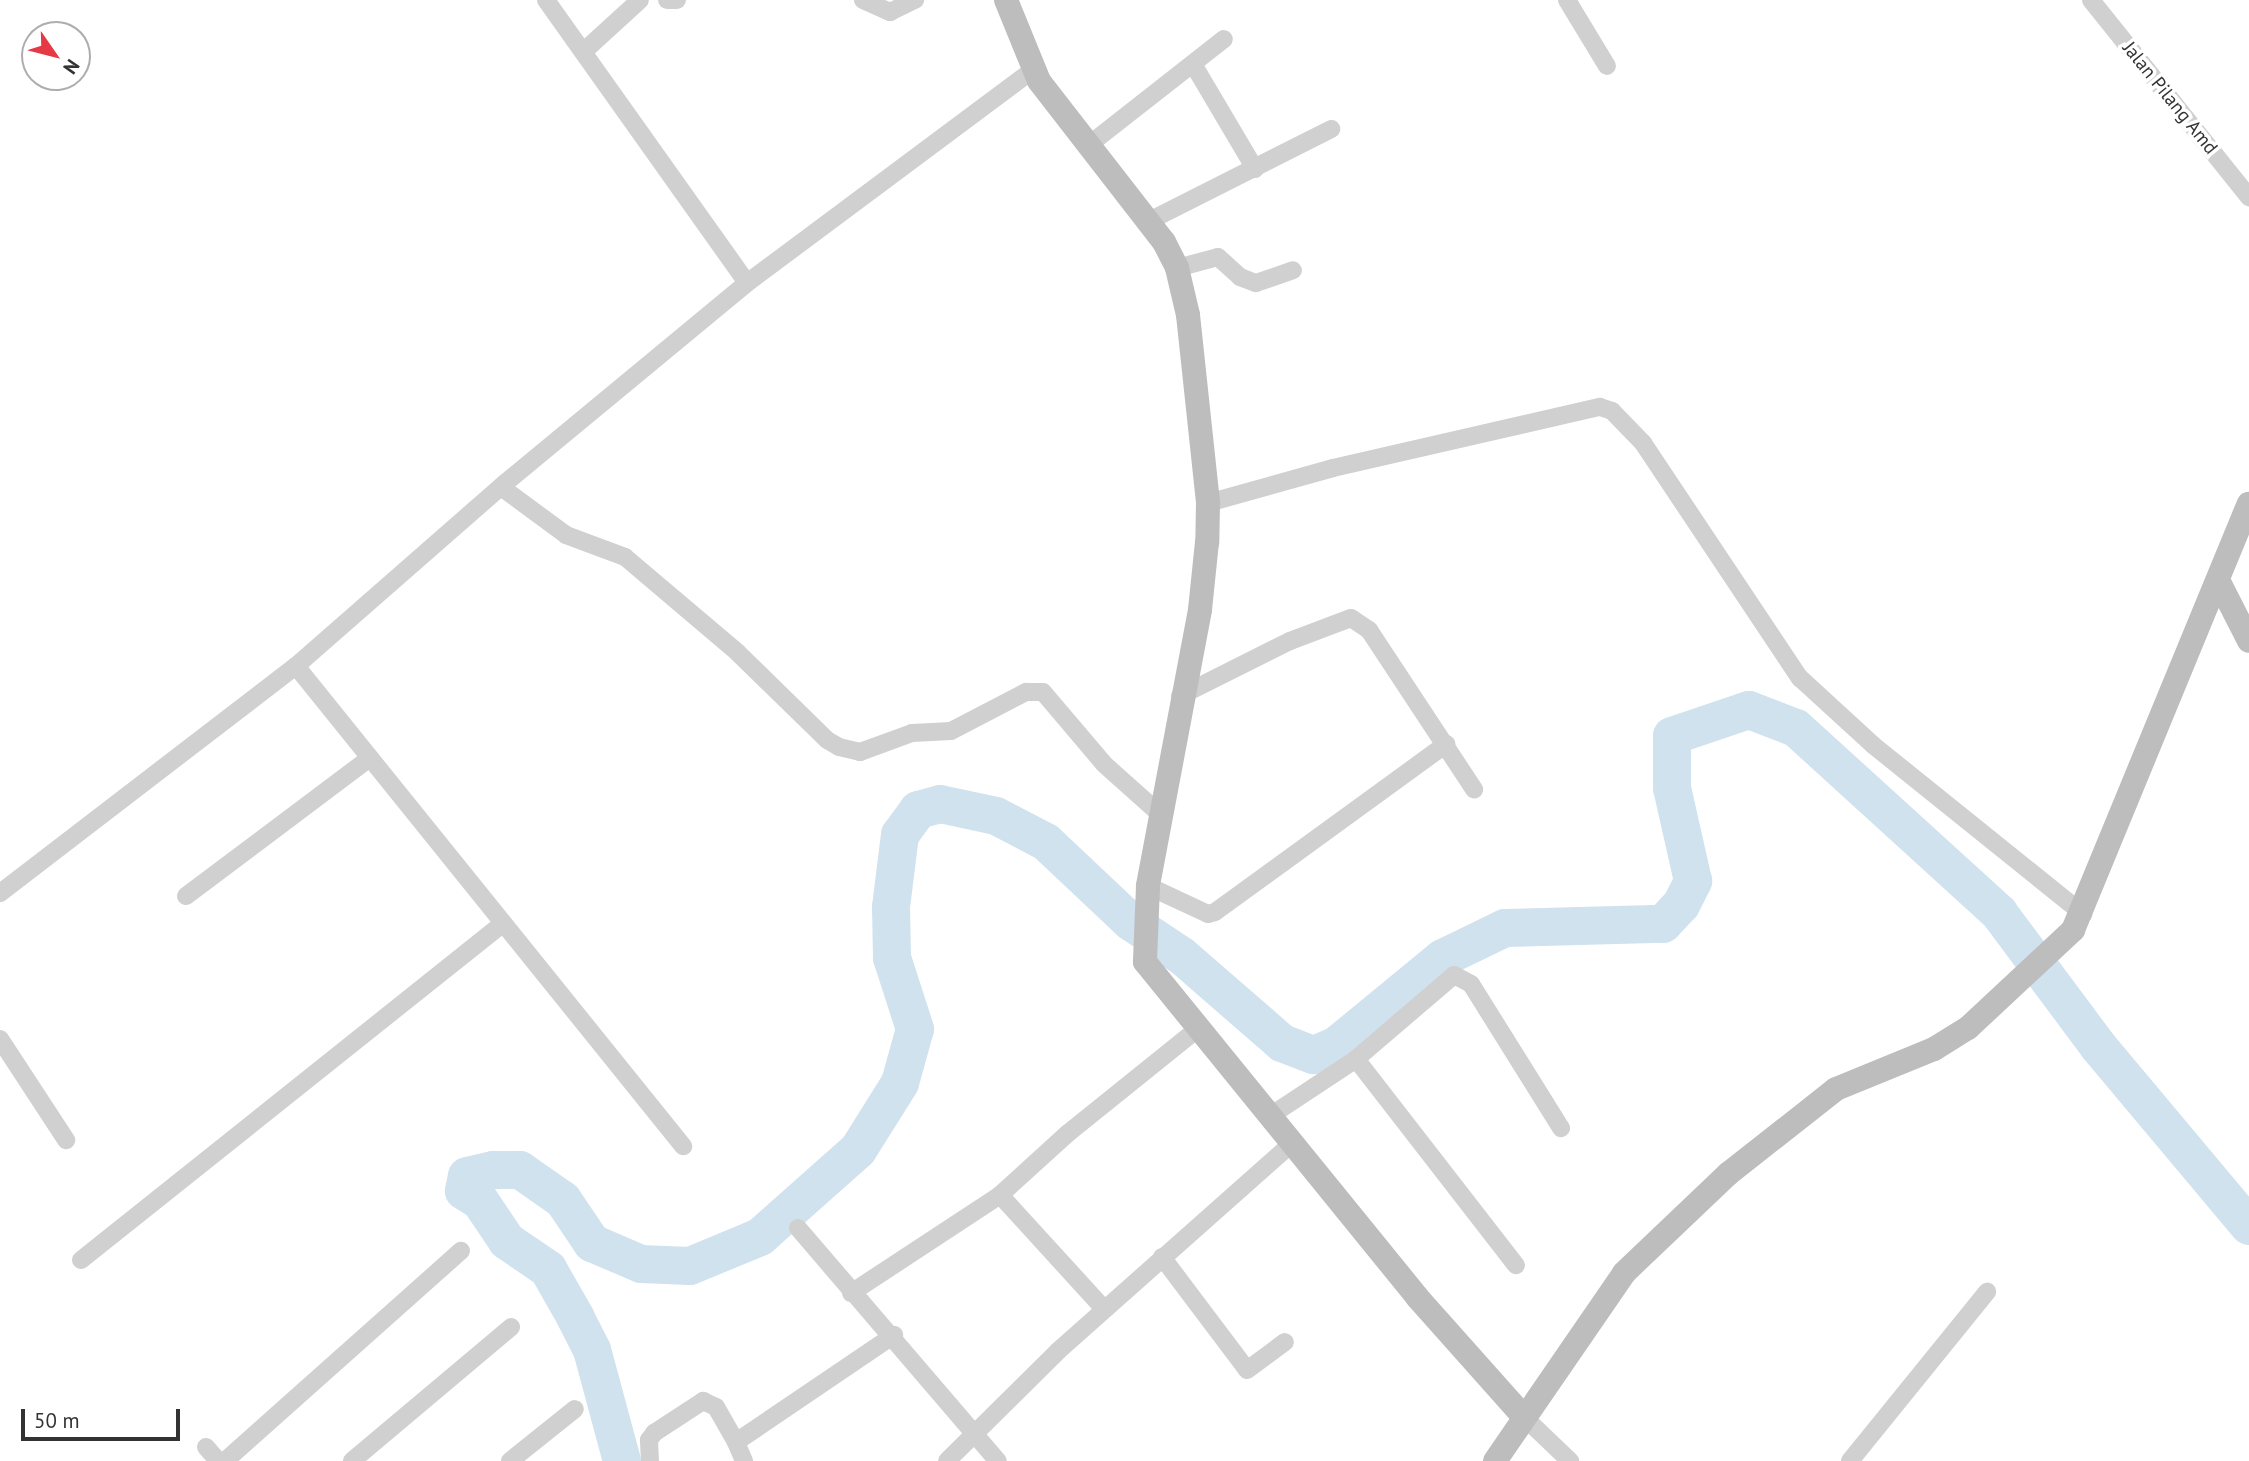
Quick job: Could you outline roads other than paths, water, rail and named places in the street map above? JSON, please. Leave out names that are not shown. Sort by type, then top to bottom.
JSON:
[{"type":"street","points":[[546,0],[747,283]]},
{"type":"street","points":[[583,52],[640,0]]},
{"type":"street","points":[[667,0],[677,0]]},
{"type":"street","points":[[863,0],[890,12],[915,0]]},
{"type":"street","points":[[1006,0],[1032,70],[1151,220],[1177,268],[1188,315],[1208,503],[1203,591],[1180,696],[1148,886],[1142,948],[1151,973],[1199,1028],[1290,1145],[1524,1417],[1570,1461]]},
{"type":"street","points":[[1567,0],[1607,66]]},
{"type":"street","name":"Jalan Pilang Amd","points":[[2091,0],[2249,197]]},
{"type":"street","points":[[1090,144],[1224,39]]},
{"type":"street","points":[[1193,64],[1255,169]]},
{"type":"street","points":[[0,893],[296,666],[501,487],[747,283],[1032,70]]},
{"type":"street","points":[[1151,220],[1331,129]]},
{"type":"street","points":[[1177,268],[1218,257],[1240,277],[1256,283],[1293,270]]},
{"type":"street","points":[[1208,503],[1333,468],[1600,407],[1612,411],[1643,443],[1800,678],[1873,745],[2083,914]]},
{"type":"street","points":[[501,487],[566,535],[625,557],[738,653],[833,743],[853,751],[872,750],[912,733],[951,731],[1027,692],[1043,692],[1104,764],[1160,814]]},
{"type":"street","points":[[1495,1461],[1624,1273],[1728,1174],[1836,1089],[1951,1040],[2019,985],[2066,937],[2083,914],[2249,504]]},
{"type":"street","points":[[2219,582],[2249,641]]},
{"type":"street","points":[[1180,696],[1290,641],[1352,618],[1369,630],[1475,789]]},
{"type":"street","points":[[296,666],[501,925],[683,1146]]},
{"type":"street","points":[[1148,886],[1209,914],[1215,912],[1446,744]]},
{"type":"street","points":[[186,896],[370,758]]},
{"type":"street","points":[[81,1260],[501,925]]},
{"type":"street","points":[[1270,1116],[1356,1059],[1448,977],[1464,977],[1561,1128]]},
{"type":"street","points":[[851,1293],[1000,1195],[1067,1134],[1199,1028]]},
{"type":"street","points":[[0,1039],[66,1140]]},
{"type":"street","points":[[1356,1059],[1517,1265]]},
{"type":"street","points":[[947,1461],[973,1430],[1104,1309],[1290,1145]]},
{"type":"street","points":[[1000,1195],[1104,1309]]},
{"type":"street","points":[[798,1228],[851,1293],[894,1335],[998,1461]]},
{"type":"street","points":[[225,1461],[461,1251]]},
{"type":"street","points":[[1162,1257],[1242,1366],[1252,1370],[1285,1342]]},
{"type":"street","points":[[1850,1461],[1987,1292]]},
{"type":"street","points":[[352,1461],[511,1327]]},
{"type":"street","points":[[736,1442],[894,1335]]},
{"type":"street","points":[[650,1461],[649,1440],[654,1433],[703,1401],[716,1406],[744,1461]]},
{"type":"street","points":[[510,1461],[575,1409]]},
{"type":"street","points":[[206,1447],[218,1461]]},
{"type":"waterway","points":[[622,1461],[592,1350],[576,1318],[548,1269],[507,1241],[480,1201],[464,1191],[467,1176],[493,1170],[520,1170],[563,1200],[592,1243],[641,1264],[690,1266],[760,1237],[858,1150],[900,1083],[915,1029],[892,958],[891,907],[900,835],[918,810],[940,804],[996,816],[1046,842],[1131,922],[1182,956],[1282,1043],[1314,1055],[1337,1045],[1443,958],[1505,928],[1663,924],[1681,905],[1693,881],[1672,788],[1672,736],[1749,710],[1796,728],[1999,913],[2098,1046],[2249,1226]]}]
